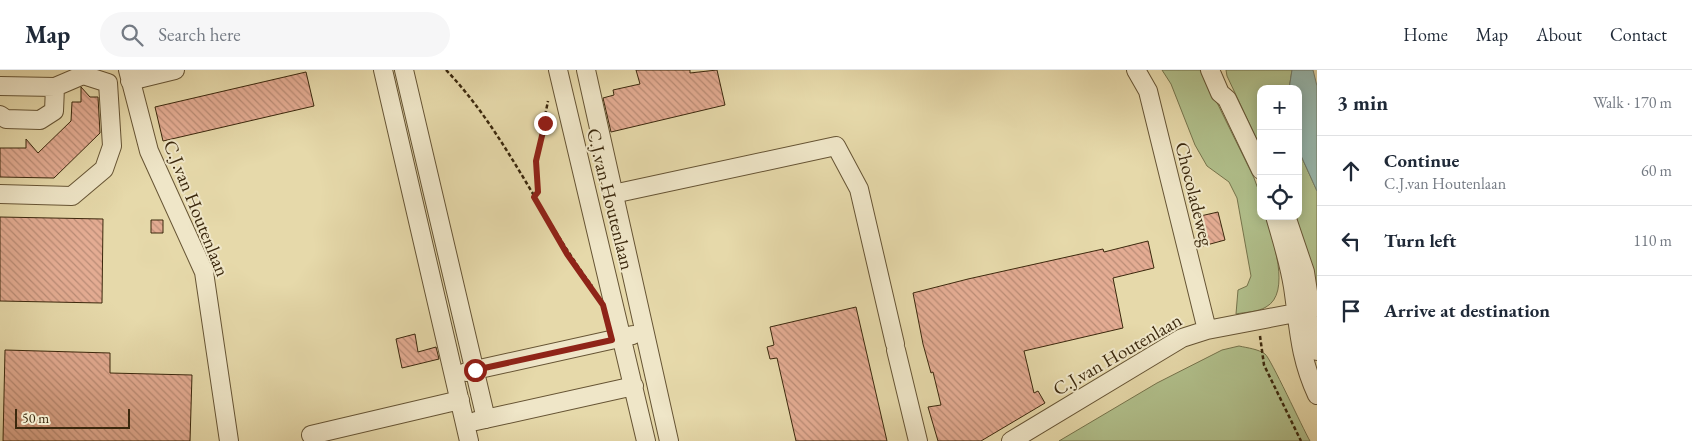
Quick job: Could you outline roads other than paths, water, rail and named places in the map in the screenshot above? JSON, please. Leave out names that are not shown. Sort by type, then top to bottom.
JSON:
[{"type":"street","name":"C.J.van Houtenlaan","points":[[175,70],[129,76],[149,152],[204,272],[229,441]]},
{"type":"street","name":"C.J.van Houtenlaan","points":[[558,70],[623,337],[646,441]]},
{"type":"street","name":"C.J.van Houtenlaan","points":[[586,70],[669,441]]},
{"type":"street","name":"Chocoladeweg","points":[[1136,70],[1148,91],[1207,330]]},
{"type":"street","points":[[1210,70],[1220,93],[1227,99]]},
{"type":"street","points":[[1222,70],[1227,99],[1257,162]]},
{"type":"street","points":[[0,86],[55,87],[83,75],[108,83],[112,146],[104,169],[72,196],[0,194]]},
{"type":"street","points":[[465,436],[460,400],[385,78],[406,76],[486,419]]},
{"type":"street","points":[[0,115],[6,119],[40,120],[54,111],[55,87]]},
{"type":"street","points":[[402,150],[423,145]]},
{"type":"street","name":"C.J.van Houtenlaan","points":[[613,194],[836,146],[859,190],[918,441]]},
{"type":"street","points":[[419,225],[440,220]]},
{"type":"street","points":[[1276,220],[1317,351]]},
{"type":"street","points":[[1287,220],[1305,272],[1300,348],[1308,375],[1317,394]]},
{"type":"street","name":"C.J.van Houtenlaan","points":[[1011,441],[1182,338],[1207,330],[1303,311]]},
{"type":"street","points":[[454,375],[646,333]]},
{"type":"street","points":[[465,436],[486,419],[634,386]]},
{"type":"street","points":[[311,435],[460,400]]},
{"type":"water","points":[[1292,70],[1313,70],[1317,86],[1317,191],[1302,158],[1302,85],[1290,85]]}]
